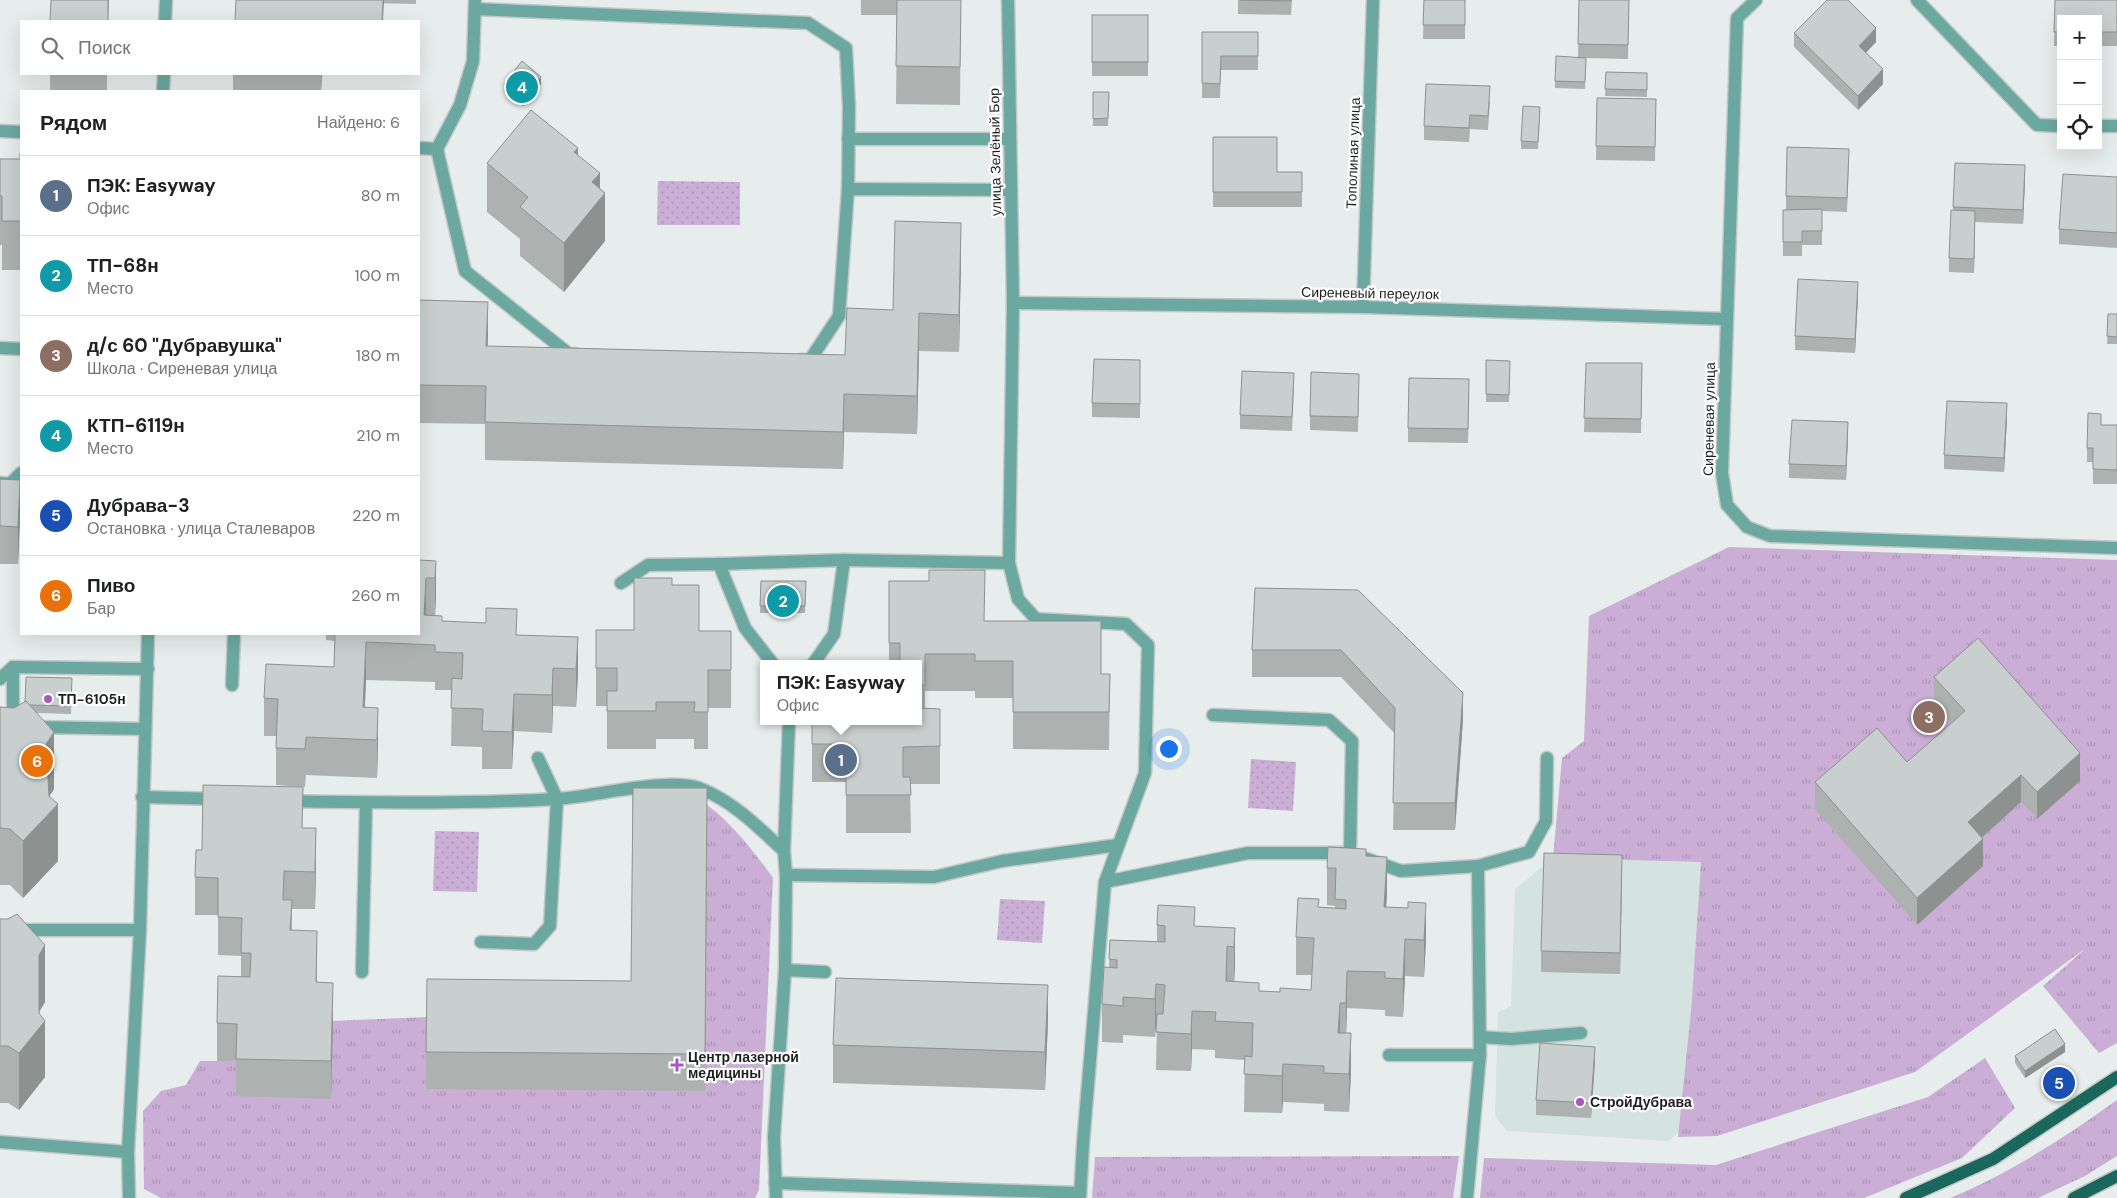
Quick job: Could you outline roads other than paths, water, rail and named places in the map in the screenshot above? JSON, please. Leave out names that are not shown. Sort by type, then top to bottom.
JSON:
[{"type":"main road","points":[[1906,1198],[1994,1159],[2117,1076]]},
{"type":"main road","points":[[2074,1198],[2117,1176]]},
{"type":"street","points":[[165,20],[166,0]]},
{"type":"street","name":"улица Зелёный Бор","points":[[1008,0],[1013,303],[1009,563],[1018,599],[1036,619],[1126,624],[1148,645],[1145,773],[1105,882],[1080,1195]]},
{"type":"street","name":"Тополиная улица","points":[[1363,307],[1373,0]]},
{"type":"street","name":"Сиреневая улица","points":[[1756,0],[1737,18],[1722,473],[1727,505],[1747,526],[1770,536],[2117,548]]},
{"type":"street","points":[[1917,0],[2037,126],[2057,126]]},
{"type":"street","points":[[588,355],[569,354],[465,271],[437,149],[460,106],[473,61],[475,5],[808,23],[846,48],[849,107],[848,189],[839,316],[810,360],[791,360]]},
{"type":"street","points":[[163,90],[164,75]]},
{"type":"street","points":[[2102,126],[2117,126]]},
{"type":"street","points":[[0,131],[20,132]]},
{"type":"street","points":[[848,139],[1010,139]]},
{"type":"street","points":[[420,148],[437,149]]},
{"type":"street","points":[[848,189],[1010,190]]},
{"type":"street","name":"Сиреневый переулок","points":[[1013,303],[1363,307],[1726,319]]},
{"type":"street","points":[[0,348],[20,349]]},
{"type":"street","points":[[0,483],[10,484],[20,474]]},
{"type":"street","points":[[816,660],[834,634],[844,560]]},
{"type":"street","points":[[620,583],[648,565],[844,560],[1009,563]]},
{"type":"street","points":[[719,564],[745,628],[770,660]]},
{"type":"street","points":[[129,1198],[128,1152],[140,930],[142,797],[148,635]]},
{"type":"street","points":[[232,685],[234,635]]},
{"type":"street","points":[[0,679],[12,667],[148,669]]},
{"type":"street","points":[[12,667],[14,726],[144,729]]},
{"type":"street","points":[[1213,715],[1329,720],[1352,741],[1350,853]]},
{"type":"street","points":[[776,1198],[774,1137],[785,970],[786,875],[784,851],[789,725]]},
{"type":"street","points":[[481,942],[534,944],[550,926],[557,799],[538,758]]},
{"type":"street","points":[[1105,882],[1248,852],[1350,853],[1401,871],[1478,866],[1529,852],[1546,821],[1547,758]]},
{"type":"street","points":[[269,800],[366,803],[557,799],[670,785],[698,788],[744,813],[784,851]]},
{"type":"street","points":[[142,797],[230,799]]},
{"type":"street","points":[[362,972],[366,803]]},
{"type":"street","points":[[786,875],[934,877],[1002,861],[1118,845]]},
{"type":"street","points":[[1467,1198],[1480,1055],[1478,866]]},
{"type":"street","points":[[0,930],[140,930]]},
{"type":"street","points":[[785,970],[825,972]]},
{"type":"street","points":[[1480,1037],[1512,1039],[1580,1034]]},
{"type":"street","points":[[1389,1055],[1480,1055]]},
{"type":"street","points":[[0,1142],[128,1152]]},
{"type":"street","points":[[775,1183],[1080,1195]]},
{"type":"place","name":"КТП-6119н","points":[[522,87]]},
{"type":"place","name":"ТП-68н","points":[[783,601]]},
{"type":"place","name":"ТП-6105н","points":[[48,699]]},
{"type":"place","name":"д/с 60 \"Дубравушка\"","points":[[1929,717]]},
{"type":"place","name":"ПЭК: Easyway","points":[[841,760]]},
{"type":"place","name":"Пиво","points":[[37,761]]},
{"type":"place","name":"Центр лазерной медицины","points":[[677,1065]]},
{"type":"place","name":"Дубрава-3","points":[[2059,1083]]},
{"type":"place","name":"СтройДубрава","points":[[1580,1102]]}]
